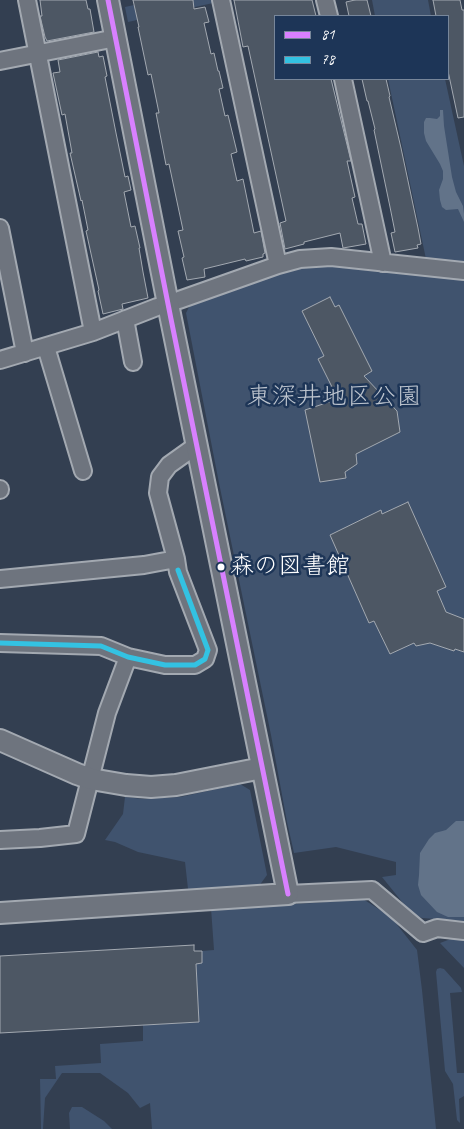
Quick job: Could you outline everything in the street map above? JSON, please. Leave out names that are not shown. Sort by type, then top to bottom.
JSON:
[{"type":"street","points":[[27,0],[93,332]]},
{"type":"street","points":[[108,0],[288,894]]},
{"type":"street","points":[[221,0],[278,265]]},
{"type":"street","points":[[325,0],[329,15]]},
{"type":"street","points":[[0,61],[116,38]]},
{"type":"street","points":[[343,80],[383,263]]},
{"type":"street","points":[[0,228],[5,278],[25,353]]},
{"type":"street","points":[[0,360],[93,332],[157,306],[300,259],[331,257],[464,271]]},
{"type":"street","points":[[125,319],[133,362]]},
{"type":"street","points":[[46,347],[82,471]]},
{"type":"street","points":[[1,638],[101,646],[128,658],[166,665],[196,664],[205,659],[208,650],[178,572],[158,493],[160,477],[169,464],[197,445]]},
{"type":"street","points":[[0,579],[144,565],[176,559]]},
{"type":"street","points":[[0,840],[76,834],[107,713],[128,658]]},
{"type":"street","points":[[0,740],[91,779],[126,786],[176,785],[262,768]]},
{"type":"street","points":[[0,913],[372,890],[422,933],[437,928],[464,931]]},
{"type":"green space","points":[[157,0],[212,0],[213,3],[128,22],[125,7]]},
{"type":"green space","points":[[372,0],[428,0],[431,15],[375,15]]},
{"type":"green space","points":[[388,80],[445,80],[464,166],[464,264],[426,259]]},
{"type":"green space","name":"東深井地区公園","points":[[329,265],[464,279],[464,921],[422,918],[411,913],[382,877],[396,875],[396,862],[336,847],[294,853],[287,822],[186,313],[191,303],[230,289],[303,266]]},
{"type":"green space","points":[[240,784],[250,790],[267,875],[259,886],[188,889],[185,862],[138,852],[115,842],[105,840],[123,814],[125,797],[143,799],[180,797]]},
{"type":"green space","points":[[363,899],[391,917],[417,950],[436,1129],[152,1129],[150,1103],[140,1108],[128,1093],[100,1073],[62,1073],[45,1098],[43,1129],[41,1129],[40,1079],[56,1079],[55,1066],[101,1063],[100,1044],[143,1041],[143,1025],[199,1022],[196,964],[202,963],[202,951],[214,950],[211,908]]},
{"type":"green space","points":[[456,937],[464,938],[464,968],[440,943]]},
{"type":"green space","points":[[440,968],[444,969],[461,988],[462,992],[450,993],[457,1073],[464,1073],[464,1096],[459,1099],[460,1123],[457,1120],[453,1084],[445,1071],[436,972]]},
{"type":"green space","points":[[72,1107],[82,1107],[104,1121],[112,1129],[70,1129],[69,1113]]},
{"type":"shaded area","points":[[440,110],[443,110],[452,177],[456,192],[463,206],[464,222],[458,209],[446,210],[442,207],[439,190],[443,179],[443,171],[426,141],[424,133],[426,118],[437,119],[440,116]]},
{"type":"shaded area","points":[[456,821],[464,821],[464,917],[448,917],[437,912],[421,895],[418,885],[420,853],[435,833],[446,830]]},
{"type":"building","points":[[40,0],[86,0],[88,9],[90,9],[94,32],[47,41],[40,16],[42,16]]},
{"type":"building","points":[[133,0],[193,0],[194,9],[205,7],[209,22],[204,23],[211,54],[214,53],[223,88],[219,89],[225,116],[228,115],[237,152],[231,154],[237,181],[243,179],[254,233],[261,231],[265,253],[263,257],[246,261],[245,259],[204,269],[205,277],[187,280],[178,231],[183,230],[169,164],[166,165],[156,113],[159,113],[151,74],[148,75]]},
{"type":"building","points":[[234,0],[312,0],[316,15],[274,15],[274,80],[331,80],[351,161],[347,161],[355,197],[352,198],[358,224],[362,224],[366,244],[343,248],[340,233],[285,249],[280,223],[286,221],[248,46],[243,47]]},
{"type":"building","points":[[367,0],[371,15],[349,15],[346,2]]},
{"type":"building","points":[[433,0],[460,0],[462,10],[464,10],[464,117],[458,118],[449,76],[449,15],[436,15]]},
{"type":"building","points":[[98,52],[99,57],[103,56],[107,76],[105,77],[125,177],[128,176],[131,190],[124,192],[131,227],[135,226],[140,248],[148,298],[122,304],[123,309],[103,314],[86,231],[88,230],[82,200],[70,153],[72,153],[65,114],[62,115],[53,73],[60,72],[58,60]]},
{"type":"building","points":[[362,80],[386,80],[418,228],[421,244],[417,245],[418,248],[395,252],[391,233],[395,232],[375,129]]},
{"type":"building","points":[[330,297],[335,307],[339,305],[372,371],[364,376],[397,411],[400,432],[356,454],[357,464],[345,472],[346,478],[320,482],[305,410],[338,399],[318,359],[324,356],[302,311]]},
{"type":"building","name":"森の図書館","points":[[408,502],[446,587],[437,591],[446,612],[464,619],[464,652],[455,649],[454,651],[430,643],[416,646],[414,643],[390,654],[374,621],[369,623],[330,535],[381,510],[382,514]]},
{"type":"building","points":[[194,945],[194,951],[202,951],[202,963],[196,964],[199,1022],[0,1033],[0,956]]},
{"type":"transit line","name":"81","points":[[108,0],[288,894]]},
{"type":"transit line","name":"78","points":[[0,643],[101,646],[128,657],[165,665],[195,665],[205,659],[208,650],[178,570]]},
{"type":"place","name":"森の図書館","points":[[221,567]]}]
